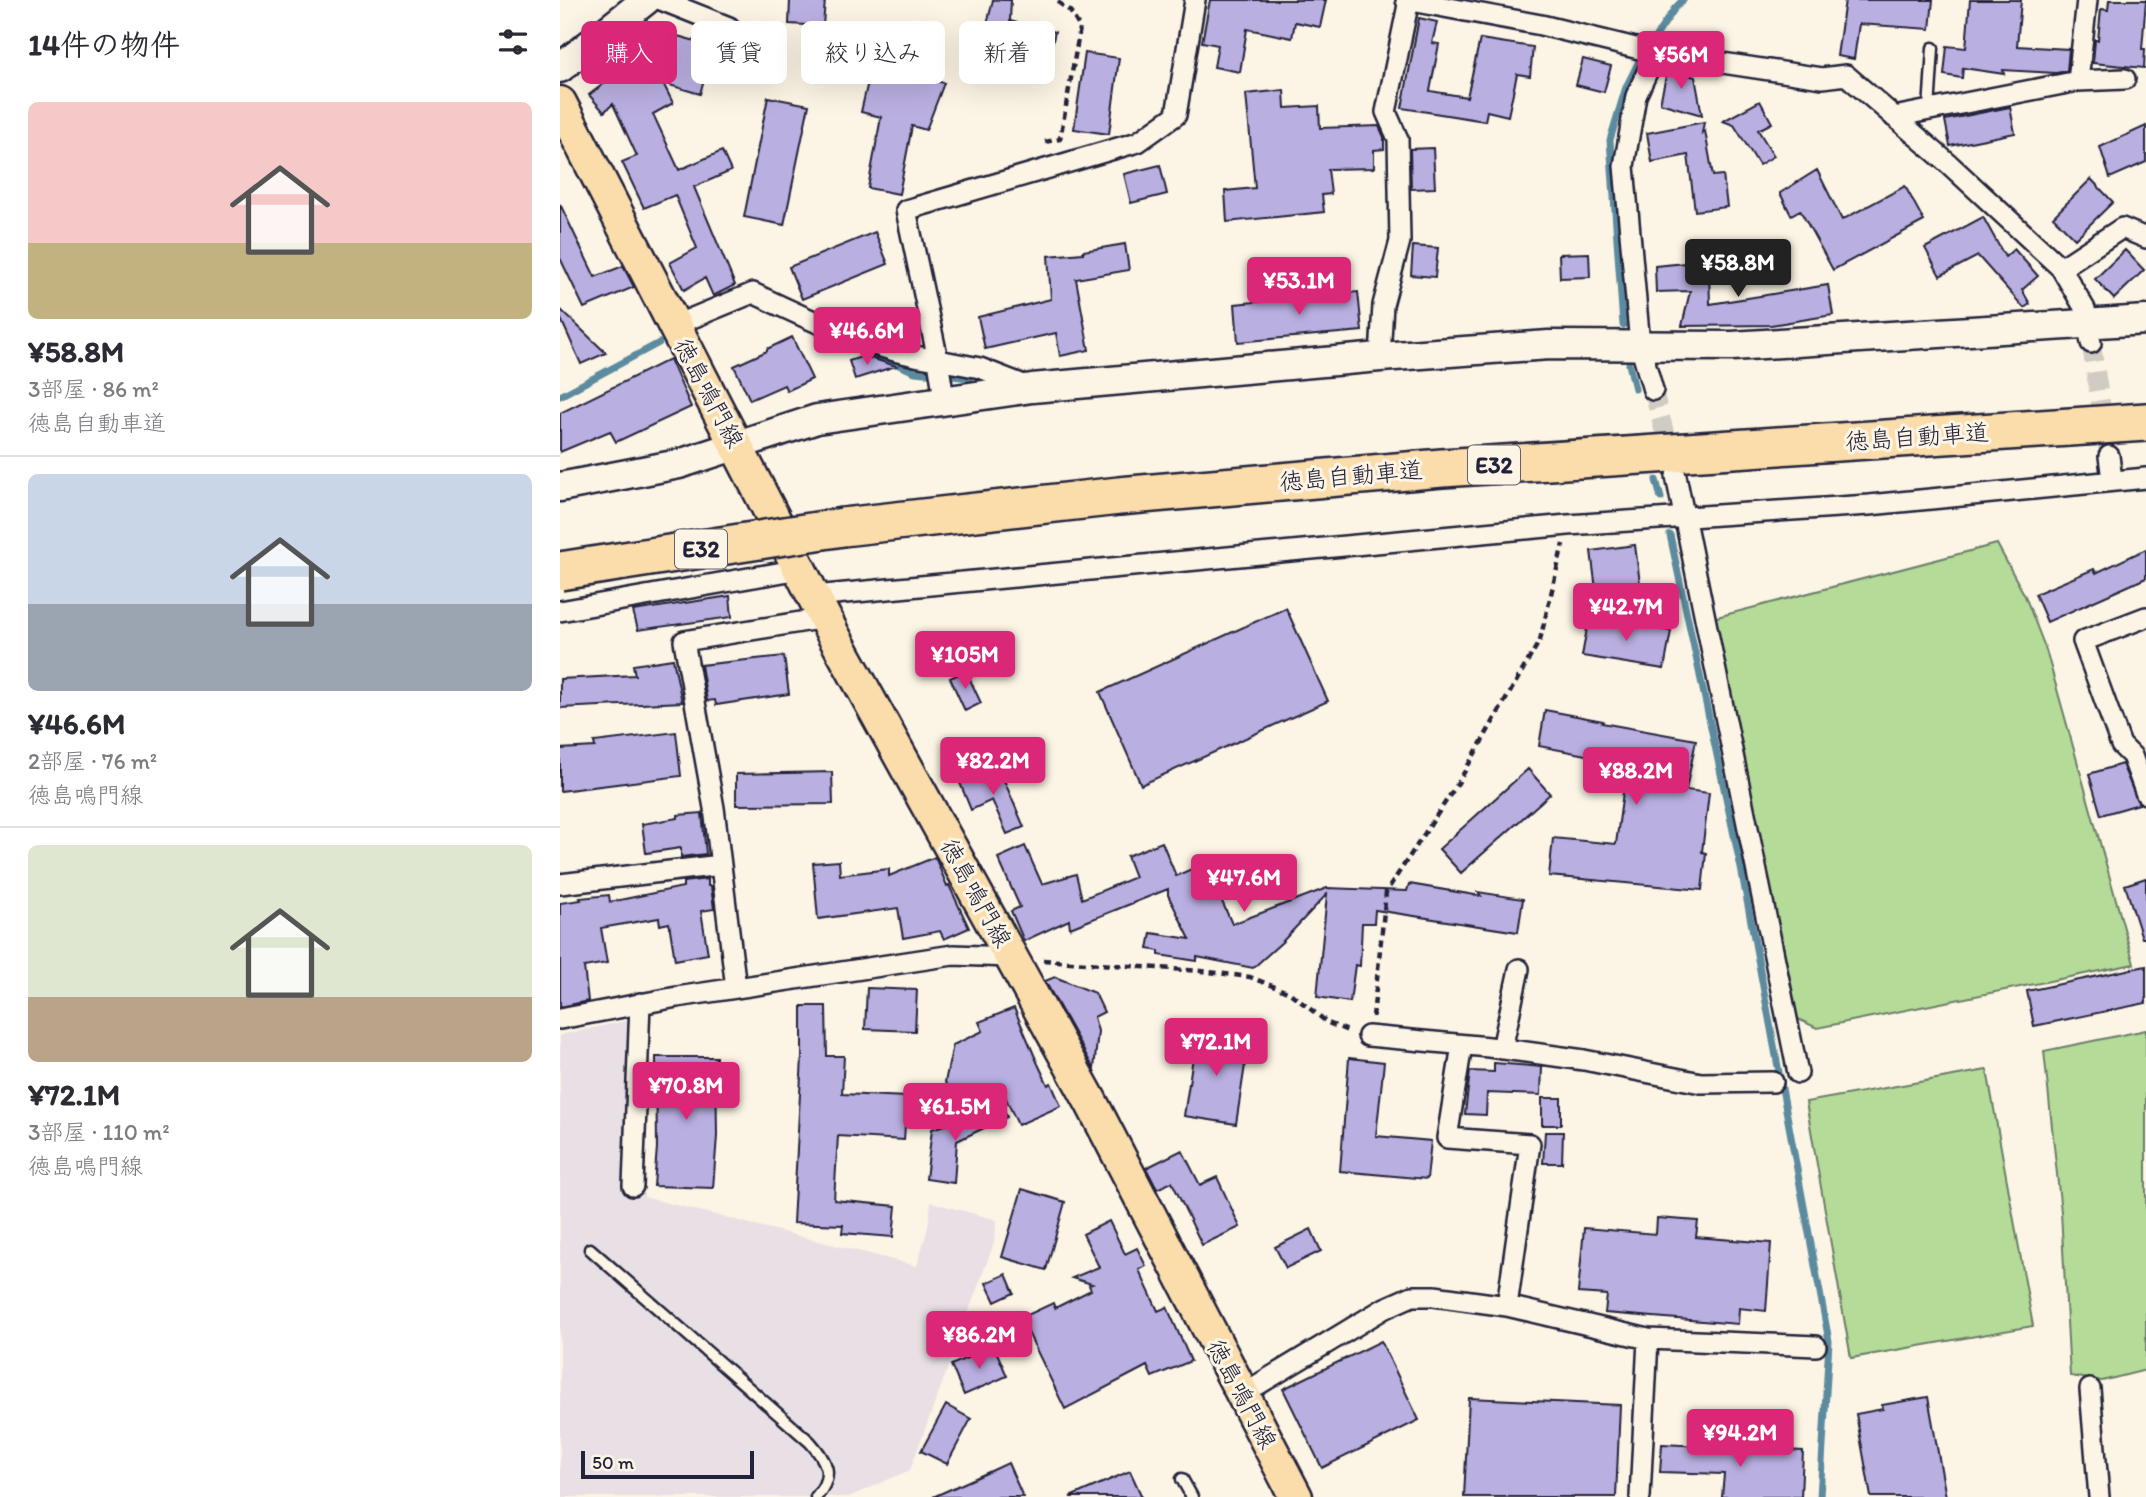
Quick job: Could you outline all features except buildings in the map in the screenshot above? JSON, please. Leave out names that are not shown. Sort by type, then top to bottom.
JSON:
[{"type":"highway","name":"徳島自動車道","points":[[560,571],[843,527],[1119,496],[1442,468],[2146,422]]},
{"type":"main road","name":"徳島鳴門線","points":[[560,103],[820,607],[1091,1102],[1296,1497]]},
{"type":"street","points":[[560,68],[646,0]]},
{"type":"street","points":[[661,0],[714,21]]},
{"type":"street","points":[[941,377],[906,210],[1138,142],[1176,115],[1195,0]]},
{"type":"street","points":[[1380,357],[1383,305],[1400,241],[1398,139],[1386,112],[1408,0],[1541,25],[1648,51],[1822,78],[1846,75],[1979,191],[2061,268],[2085,309],[2089,333]]},
{"type":"street","points":[[2078,81],[2087,0]]},
{"type":"street","points":[[1648,51],[1636,96],[1624,166],[1640,345],[1653,390]]},
{"type":"street","points":[[1894,117],[2078,81],[2125,79]]},
{"type":"street","points":[[2061,268],[2122,228],[2146,238]]},
{"type":"street","points":[[673,326],[753,293],[843,333],[903,355],[941,377],[1032,388],[1549,345],[1732,346],[2089,333],[2146,320]]},
{"type":"street","points":[[560,487],[679,464],[737,447],[941,377],[980,368],[1032,388]]},
{"type":"street","points":[[2109,456],[2112,480]]},
{"type":"street","points":[[1676,476],[1798,1073]]},
{"type":"street","points":[[736,988],[714,808],[684,641],[820,607],[1567,525],[1868,505],[2146,478]]},
{"type":"street","points":[[560,611],[800,569]]},
{"type":"street","points":[[2146,617],[2083,641],[2121,745],[2132,756],[2146,794]]},
{"type":"street","points":[[560,884],[721,865]]},
{"type":"street","points":[[560,1019],[640,1003],[953,956],[1011,957]]},
{"type":"street","points":[[1502,1049],[1519,969]]},
{"type":"street","points":[[633,1186],[640,1003]]},
{"type":"street","points":[[1368,1036],[1584,1060],[1701,1083],[1773,1082]]},
{"type":"street","points":[[1462,1045],[1447,1138],[1530,1144],[1507,1306]]},
{"type":"street","points":[[1241,1395],[1385,1308],[1412,1296],[1434,1296],[1507,1306],[1648,1339],[1816,1346]]},
{"type":"street","points":[[1640,1497],[1648,1339]]},
{"type":"street","points":[[2090,1389],[2099,1497]]},
{"type":"lane","points":[[1929,110],[1933,48]]},
{"type":"lane","points":[[590,1249],[810,1442],[824,1458],[828,1474],[816,1497]]},
{"type":"lane","points":[[1182,1479],[1192,1497]]},
{"type":"path","points":[[1045,142],[1060,139],[1080,28],[1070,11],[1055,0]]},
{"type":"path","points":[[1011,957],[1250,977],[1290,993],[1328,1023],[1355,1034],[1368,1036],[1374,1016],[1387,891],[1458,783],[1540,640],[1567,525]]},
{"type":"shaded area","points":[[649,1016],[644,1197],[917,1266],[928,1227],[931,1202],[997,1220],[994,1243],[910,1470],[849,1497],[560,1497],[560,1035]]},
{"type":"green space","points":[[1997,544],[2025,596],[2046,650],[2134,964],[1817,1028],[1796,1018],[1713,618]]},
{"type":"green space","points":[[2146,1030],[2146,1370],[2102,1381],[2070,1376],[2061,1212],[2044,1051]]},
{"type":"green space","points":[[1987,1070],[2033,1326],[1851,1358],[1806,1102]]},
{"type":"waterway","points":[[1623,325],[1610,140],[1626,87],[1639,61],[1683,0]]},
{"type":"waterway","points":[[560,396],[659,343]]},
{"type":"waterway","points":[[873,354],[915,372],[970,378]]},
{"type":"waterway","points":[[1629,364],[1635,389]]},
{"type":"waterway","points":[[1656,480],[1661,498]]},
{"type":"waterway","points":[[1670,535],[1741,868],[1829,1341],[1820,1497]]},
{"type":"tunnel","points":[[2091,343],[2109,456]]},
{"type":"tunnel","points":[[1653,390],[1672,460]]}]
